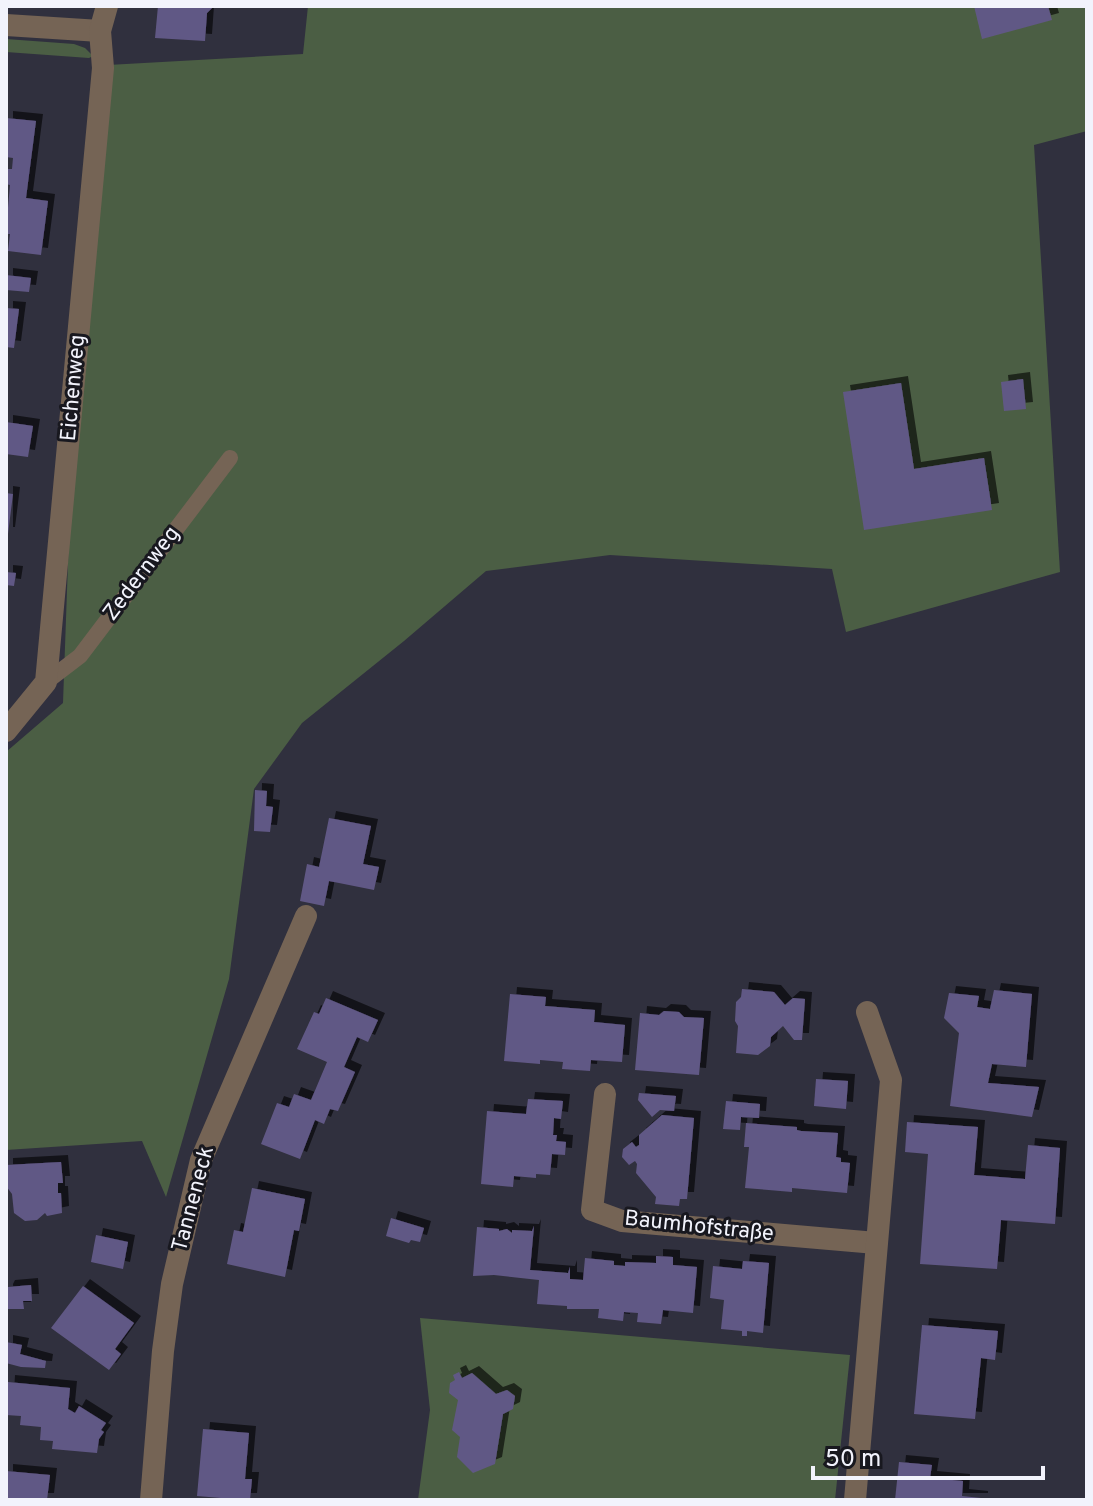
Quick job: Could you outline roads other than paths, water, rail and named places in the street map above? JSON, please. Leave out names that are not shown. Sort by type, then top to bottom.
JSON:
[{"type":"street","name":"Eichenweg","points":[[46,682],[103,68],[100,31],[107,6]]},
{"type":"street","points":[[6,25],[100,31]]},
{"type":"street","points":[[6,731],[46,682]]},
{"type":"street","name":"Tanneneck","points":[[151,1500],[163,1351],[172,1284],[201,1160],[306,916]]},
{"type":"street","points":[[855,1500],[891,1080],[867,1012]]},
{"type":"street","name":"Baumhofstraße","points":[[605,1094],[592,1210],[622,1221],[876,1243]]},
{"type":"lane","name":"Zedernweg","points":[[46,682],[80,656],[230,458]]}]
